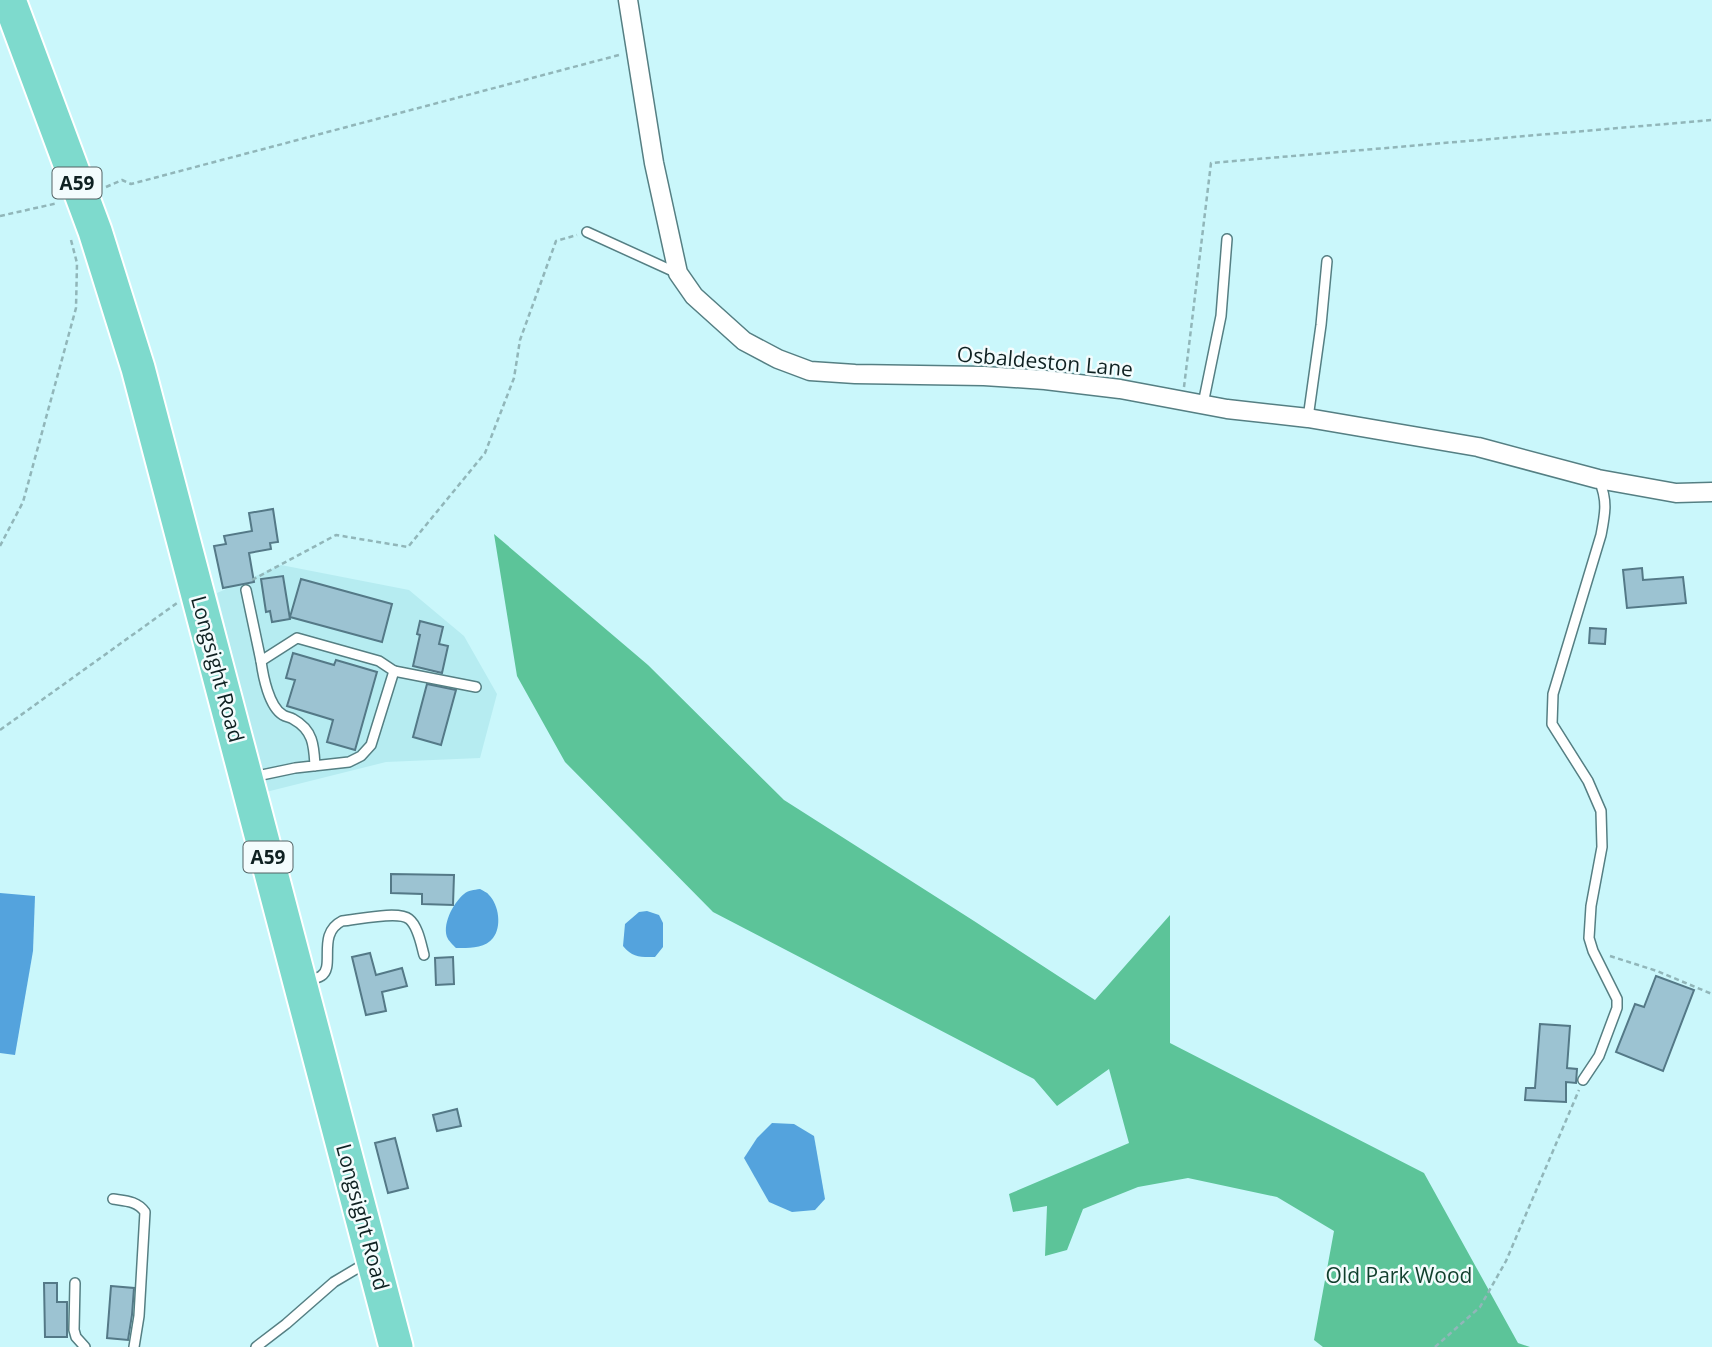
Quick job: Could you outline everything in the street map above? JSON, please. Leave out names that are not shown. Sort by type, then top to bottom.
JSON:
[{"type":"highway","name":"Longsight Road","points":[[9,0],[72,200],[95,230],[138,368],[397,1347]]},
{"type":"street","name":"Osbaldeston Lane","points":[[628,0],[654,163],[678,274],[694,296],[744,341],[778,359],[810,371],[984,376],[1120,389],[1227,409],[1308,418],[1478,447],[1598,479],[1676,493],[1712,492]]},
{"type":"lane","points":[[587,232],[678,274]]},
{"type":"lane","points":[[1203,404],[1221,316],[1227,239]]},
{"type":"lane","points":[[1308,418],[1327,261]]},
{"type":"lane","points":[[1583,1080],[1600,1056],[1617,1008],[1617,999],[1593,951],[1589,937],[1591,906],[1602,847],[1601,811],[1588,781],[1552,724],[1551,713],[1553,694],[1601,535],[1606,509],[1605,493],[1598,479]]},
{"type":"lane","points":[[246,590],[263,678],[270,697],[282,715],[290,717],[310,734],[315,766]]},
{"type":"lane","points":[[261,661],[297,638],[379,661],[394,671],[476,687]]},
{"type":"lane","points":[[247,778],[349,762],[361,756],[371,745],[394,671]]},
{"type":"lane","points":[[301,981],[321,976],[326,971],[330,933],[342,921],[403,916],[410,920],[415,928],[424,955]]},
{"type":"lane","points":[[113,1199],[140,1205],[145,1212],[139,1316],[134,1347]]},
{"type":"lane","points":[[256,1347],[334,1282],[374,1259]]},
{"type":"lane","points":[[75,1283],[74,1330],[76,1337],[85,1347]]},
{"type":"path","points":[[0,216],[72,200],[122,180],[131,184],[636,50]]},
{"type":"path","points":[[1182,401],[1211,163],[1712,120]]},
{"type":"path","points":[[246,590],[249,589],[249,581],[336,536],[408,547],[485,453],[514,379],[520,340],[556,241],[587,232]]},
{"type":"path","points":[[0,547],[23,502],[76,308],[77,263],[71,239]]},
{"type":"path","points":[[0,730],[197,589]]},
{"type":"path","points":[[1593,951],[1657,971],[1712,994]]},
{"type":"path","points":[[1435,1347],[1480,1307],[1506,1261],[1583,1080]]},
{"type":"shaded area","points":[[281,565],[409,590],[464,636],[497,694],[480,758],[386,762],[266,792],[217,593]]},
{"type":"green space","name":"Old Park Wood","points":[[494,534],[648,665],[784,800],[1095,1000],[1170,915],[1170,1043],[1424,1173],[1518,1343],[1530,1347],[1323,1347],[1314,1340],[1334,1231],[1277,1197],[1188,1178],[1138,1187],[1083,1209],[1067,1250],[1045,1256],[1047,1206],[1013,1212],[1009,1194],[1129,1143],[1109,1069],[1057,1106],[1034,1079],[713,912],[565,762],[517,676]]},
{"type":"water","points":[[480,889],[488,894],[495,904],[498,916],[496,933],[490,942],[481,946],[456,948],[446,934],[449,915],[464,894]]},
{"type":"water","points":[[0,893],[35,896],[33,951],[15,1055],[0,1053]]},
{"type":"water","points":[[647,911],[659,915],[663,923],[663,947],[655,957],[637,956],[623,946],[625,924],[639,912]]},
{"type":"water","points":[[772,1123],[794,1124],[814,1136],[825,1199],[815,1210],[792,1212],[769,1202],[744,1158],[757,1138]]},
{"type":"building","points":[[273,509],[278,542],[270,543],[271,549],[249,553],[254,582],[223,588],[214,546],[226,544],[224,536],[252,531],[249,513]]},
{"type":"building","points":[[1642,568],[1643,580],[1683,577],[1686,603],[1627,608],[1623,570]]},
{"type":"building","points":[[283,576],[290,619],[272,622],[270,611],[266,612],[261,579]]},
{"type":"building","points":[[301,579],[392,604],[382,642],[290,617]]},
{"type":"building","points":[[420,621],[443,627],[439,644],[448,646],[442,673],[413,666],[420,635],[417,634]]},
{"type":"building","points":[[1590,628],[1606,629],[1605,644],[1589,643]]},
{"type":"building","points":[[293,653],[334,665],[336,660],[377,672],[355,750],[327,742],[333,720],[287,706],[295,680],[286,678]]},
{"type":"building","points":[[427,684],[456,690],[441,745],[413,737]]},
{"type":"building","points":[[391,874],[454,875],[453,905],[422,904],[422,894],[391,893]]},
{"type":"building","points":[[370,953],[376,975],[402,968],[407,986],[382,992],[386,1011],[366,1015],[352,957]]},
{"type":"building","points":[[453,957],[454,984],[436,985],[435,958]]},
{"type":"building","points":[[1656,976],[1694,990],[1663,1071],[1616,1052],[1635,1004],[1644,1007]]},
{"type":"building","points":[[1540,1024],[1570,1026],[1567,1068],[1577,1069],[1576,1083],[1566,1082],[1566,1102],[1525,1100],[1526,1088],[1535,1088]]},
{"type":"building","points":[[457,1109],[461,1126],[437,1131],[433,1115]]},
{"type":"building","points":[[395,1138],[408,1188],[388,1193],[375,1143]]},
{"type":"building","points":[[44,1283],[57,1283],[57,1302],[67,1302],[67,1337],[45,1337]]},
{"type":"building","points":[[111,1286],[134,1288],[128,1340],[107,1338]]}]
